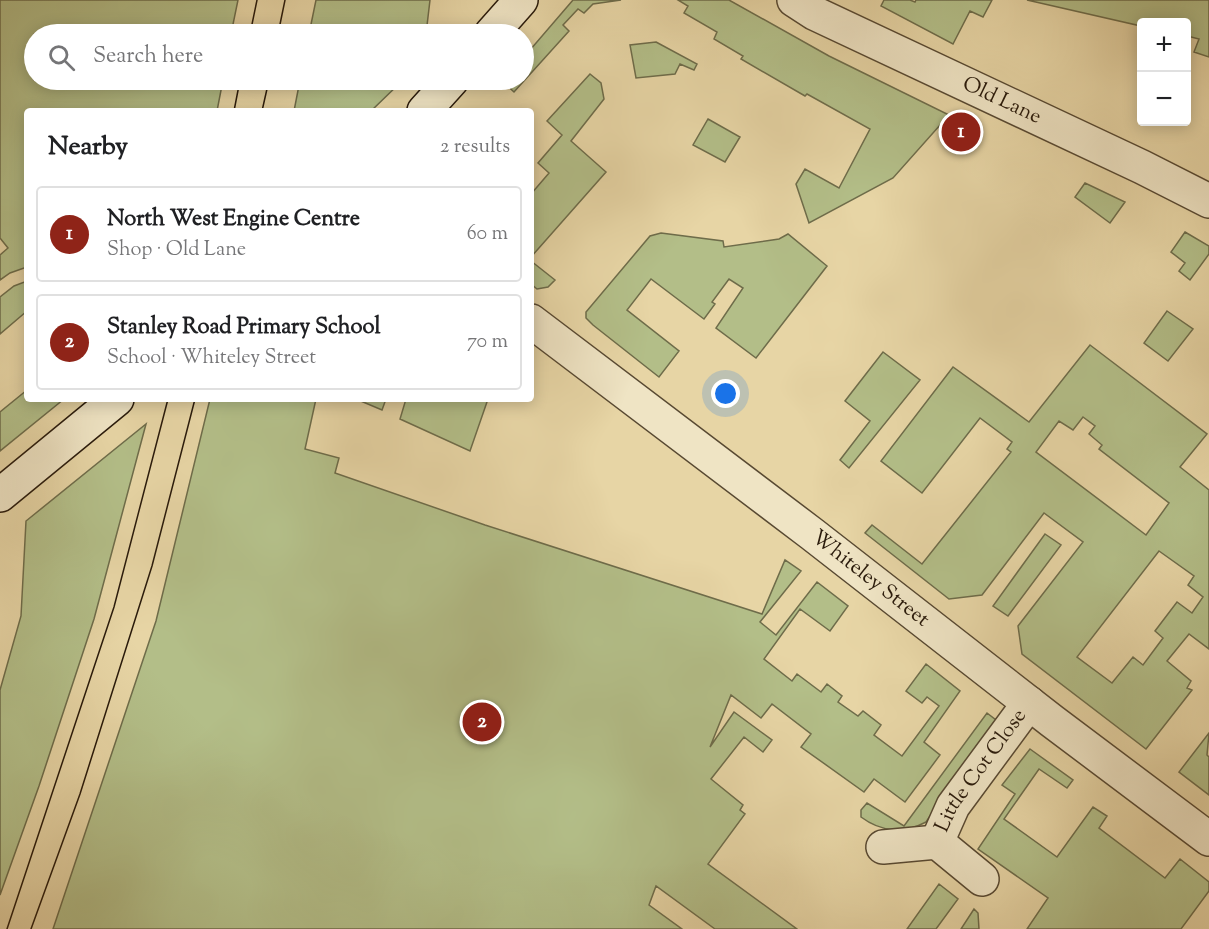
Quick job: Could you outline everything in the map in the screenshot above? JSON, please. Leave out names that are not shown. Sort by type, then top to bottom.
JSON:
[{"type":"street","points":[[500,24],[522,0]]},
{"type":"street","name":"Old Lane","points":[[794,0],[814,13],[1142,167],[1209,201]]},
{"type":"street","points":[[427,108],[443,90]]},
{"type":"street","name":"Whiteley Street","points":[[534,323],[1209,838]]},
{"type":"street","points":[[0,495],[113,402]]},
{"type":"street","name":"Little Cot Close","points":[[937,842],[954,806],[1029,703]]},
{"type":"street","name":"Little Cot Close","points":[[882,846],[937,842],[982,879]]},
{"type":"green space","points":[[0,0],[238,0],[233,24],[24,24],[24,90],[221,90],[218,108],[24,108],[24,268],[10,273],[0,280],[0,255],[8,248],[0,238]]},
{"type":"green space","points":[[316,0],[430,0],[427,24],[311,24]]},
{"type":"green space","points":[[573,0],[621,0],[593,4],[584,13],[578,9],[563,25],[569,31],[534,70],[534,45]]},
{"type":"green space","points":[[678,0],[729,0],[829,56],[949,115],[893,178],[809,223],[796,184],[805,169],[839,188],[870,129],[807,94],[805,96],[741,59],[743,56],[714,39],[717,32],[684,13],[688,6]]},
{"type":"green space","points":[[884,0],[915,2],[916,0],[992,0],[983,17],[970,11],[953,44],[881,6]]},
{"type":"green space","points":[[1027,0],[1209,0],[1209,57],[1194,52],[1199,39],[1191,37],[1191,18],[1137,18],[1137,25]]},
{"type":"green space","points":[[656,42],[697,64],[694,70],[680,64],[675,74],[636,78],[630,45]]},
{"type":"green space","points":[[590,74],[601,83],[604,99],[571,141],[606,172],[534,254],[534,190],[549,173],[538,163],[562,135],[547,121]]},
{"type":"green space","points":[[298,90],[393,90],[374,108],[295,108]]},
{"type":"green space","points":[[708,119],[740,137],[725,162],[693,145]]},
{"type":"green space","points":[[1085,183],[1125,202],[1110,223],[1075,197]]},
{"type":"green space","points":[[1185,232],[1209,246],[1209,254],[1190,280],[1179,271],[1185,263],[1171,252]]},
{"type":"green space","points":[[661,233],[723,241],[724,247],[779,239],[788,234],[827,266],[756,358],[716,328],[743,288],[729,279],[712,302],[715,304],[704,319],[651,279],[627,310],[679,351],[659,377],[593,325],[586,318],[586,312],[650,236]]},
{"type":"green space","points":[[534,263],[555,280],[548,287],[537,289],[534,286]]},
{"type":"green space","points":[[24,282],[24,314],[0,334],[0,297],[14,286]]},
{"type":"green space","points":[[1167,311],[1193,329],[1168,361],[1144,343]]},
{"type":"green space","points":[[1090,345],[1207,434],[1180,467],[1209,490],[1209,649],[1189,634],[1167,661],[1191,681],[1187,688],[1192,690],[1146,749],[1022,654],[1018,626],[1083,542],[1044,513],[982,595],[949,599],[865,533],[872,525],[922,564],[1011,452],[1007,449],[1012,442],[980,418],[922,493],[881,461],[953,367],[1029,422]],"holes":[[[1083,417],[1095,426],[1089,434],[1102,445],[1099,449],[1169,503],[1146,535],[1036,452],[1059,421],[1073,430]],[[1159,551],[1194,576],[1188,585],[1203,597],[1192,613],[1177,602],[1155,631],[1163,638],[1143,665],[1133,657],[1112,683],[1077,657]]]},
{"type":"green space","points":[[883,352],[920,380],[849,468],[840,460],[870,421],[845,401]]},
{"type":"green space","points":[[24,392],[24,402],[60,402],[0,451],[0,412]]},
{"type":"green space","points":[[209,402],[315,402],[305,449],[339,458],[335,473],[485,525],[762,614],[785,560],[801,571],[760,622],[776,635],[817,582],[848,606],[830,631],[800,609],[764,659],[792,681],[797,674],[821,692],[827,684],[842,696],[838,702],[858,716],[863,711],[881,725],[874,735],[902,756],[939,706],[927,697],[922,703],[906,691],[926,664],[960,691],[924,742],[940,755],[905,802],[874,779],[864,792],[801,747],[811,734],[772,704],[761,718],[731,695],[710,747],[734,712],[772,740],[763,752],[744,737],[711,779],[743,805],[740,810],[745,814],[708,864],[797,929],[715,929],[656,886],[649,905],[682,929],[53,929],[156,621]]},
{"type":"green space","points":[[363,402],[385,402],[382,410]]},
{"type":"green space","points":[[405,402],[487,402],[470,451],[400,419]]},
{"type":"green space","points":[[146,424],[94,619],[0,895],[0,690],[21,616],[26,521]]},
{"type":"green space","points":[[1045,534],[1061,545],[1008,616],[993,606]]},
{"type":"green space","points":[[987,713],[996,720],[926,822],[918,826],[893,830],[876,826],[861,817],[861,810],[867,803],[904,826]]},
{"type":"green space","points":[[1209,733],[1207,755],[1209,757],[1209,795],[1179,772]]},
{"type":"green space","points":[[1030,749],[1073,780],[1067,788],[1039,769],[1004,819],[1057,857],[1093,807],[1107,816],[1099,828],[1165,878],[1180,859],[1209,882],[1209,891],[1181,929],[1027,929],[1048,898],[978,849],[1015,794],[1002,785]]},
{"type":"green space","points":[[939,884],[958,899],[936,929],[907,929]]},
{"type":"green space","points":[[974,909],[978,913],[979,929],[961,929]]},
{"type":"tram line","points":[[252,24],[257,0]]},
{"type":"tram line","points":[[280,24],[285,0]]},
{"type":"tram line","points":[[235,108],[238,90]]},
{"type":"tram line","points":[[263,108],[267,90]]},
{"type":"tram line","points":[[7,929],[114,607],[167,402]]},
{"type":"tram line","points":[[31,929],[80,794],[152,566],[194,402]]},
{"type":"place","name":"North West Engine Centre","points":[[961,132]]},
{"type":"place","name":"Stanley Road Primary School","points":[[482,722]]}]
